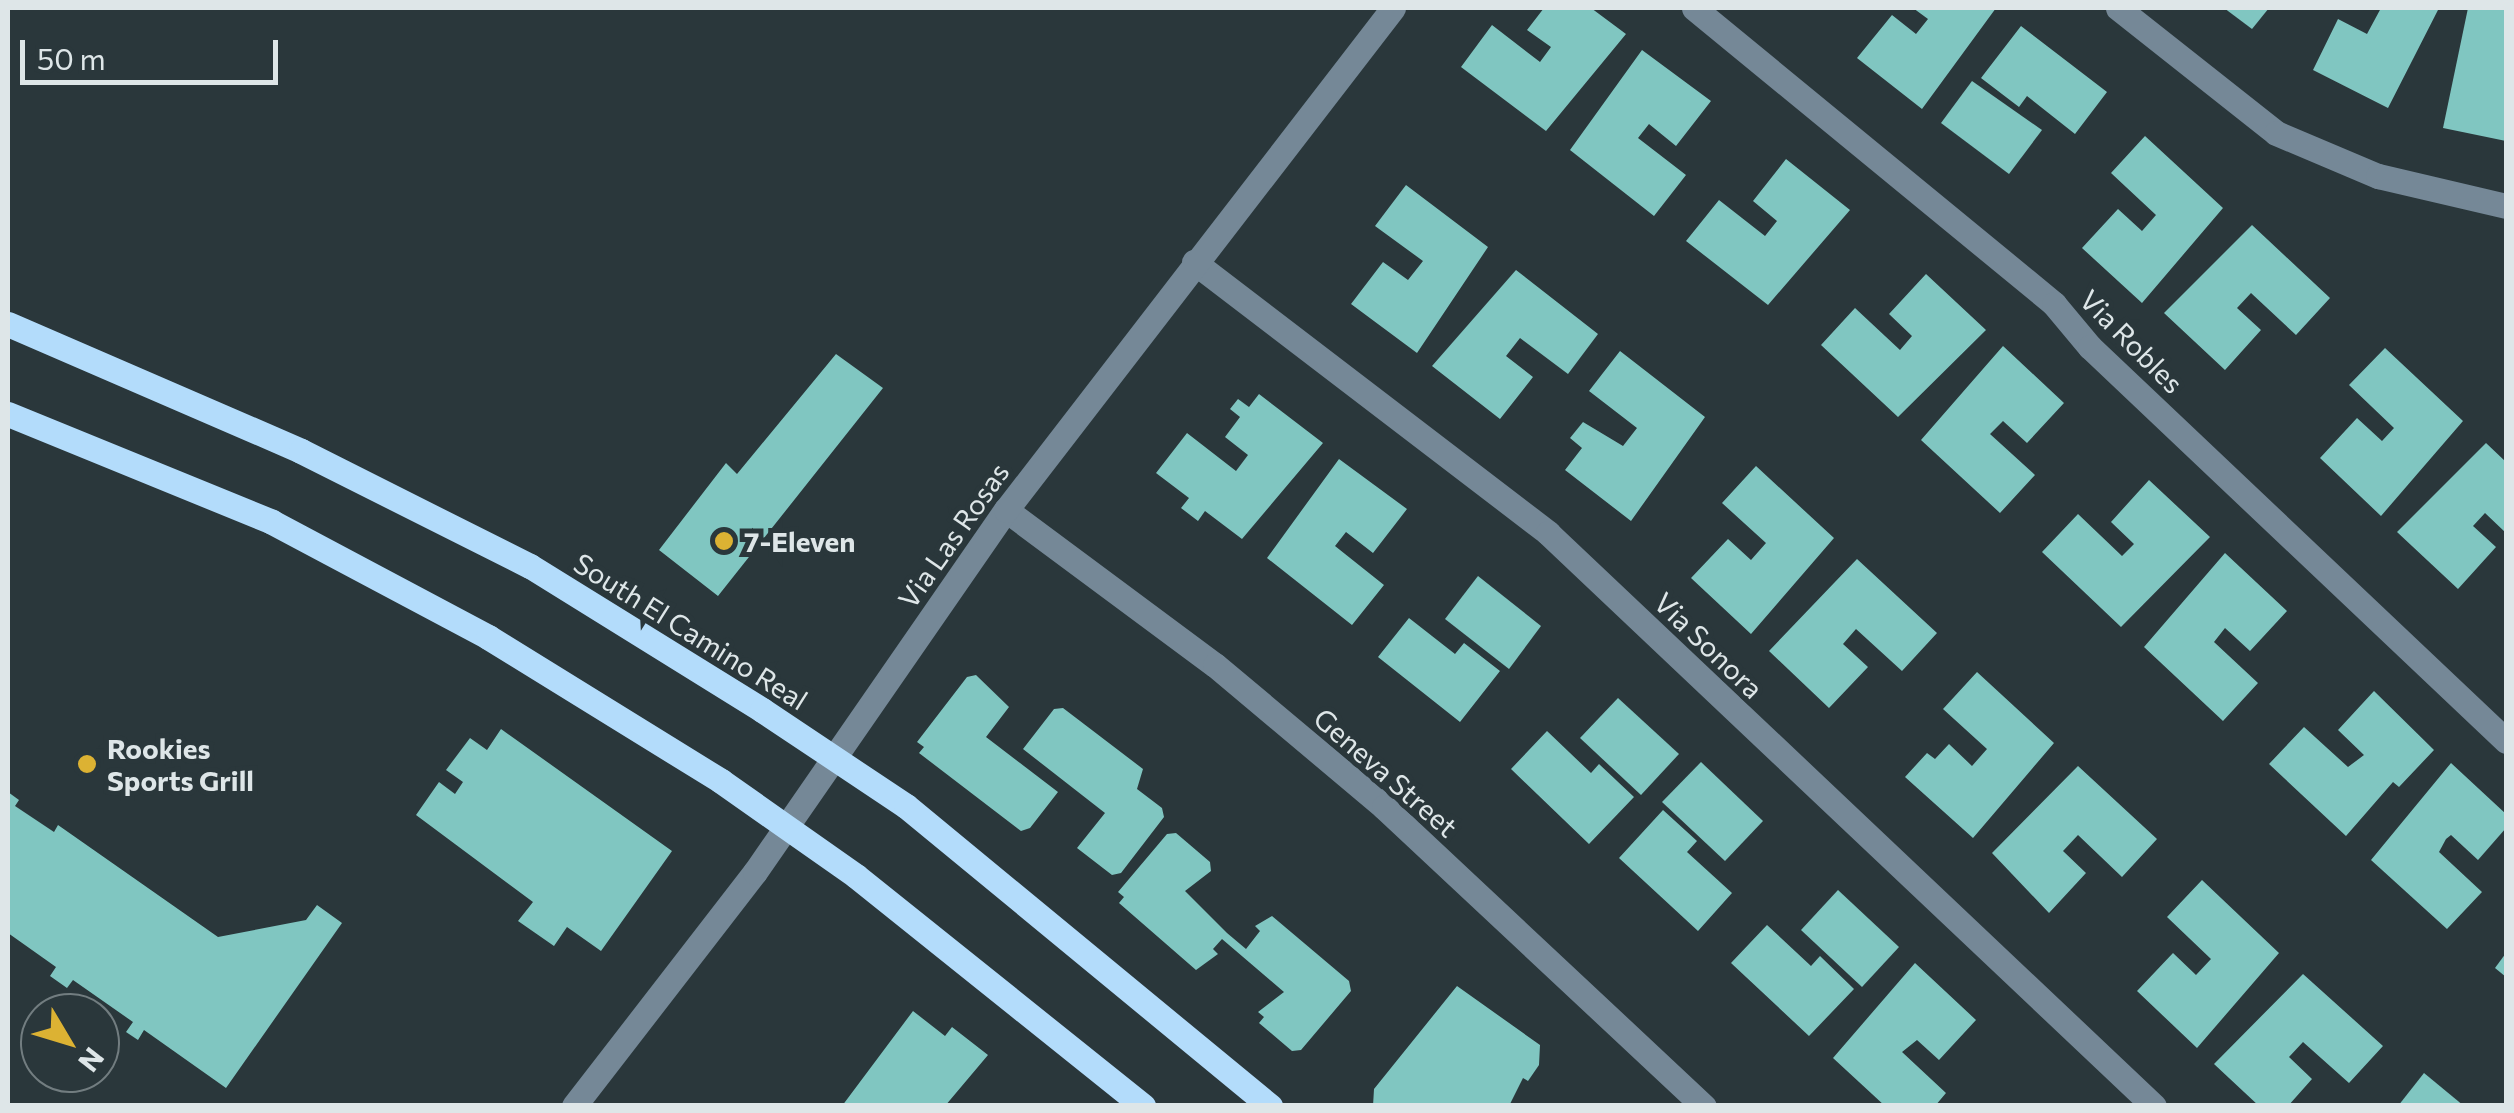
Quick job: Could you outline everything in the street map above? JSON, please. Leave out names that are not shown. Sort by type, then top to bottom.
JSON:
[{"type":"main road","name":"South El Camino Real","points":[[8,324],[301,450],[530,566],[906,806],[1270,1106]]},
{"type":"main road","points":[[8,414],[290,531],[488,637],[785,826],[955,952],[1142,1106]]},
{"type":"street","name":"Via Las Rosas","points":[[574,1106],[785,826],[1006,510],[1393,8]]},
{"type":"street","name":"Via Robles","points":[[1694,8],[2054,304],[2090,347],[2506,741]]},
{"type":"street","points":[[2118,8],[2276,133],[2378,176],[2506,206]]},
{"type":"street","name":"Via Sonora","points":[[1194,262],[1548,533],[2154,1106]]},
{"type":"street","name":"Geneva Street","points":[[1006,510],[1215,665],[1384,807],[1704,1106]]},
{"type":"building","points":[[1544,8],[1591,8],[1626,34],[1546,131],[1461,67],[1492,25],[1540,62],[1551,47],[1527,30]]},
{"type":"building","points":[[1913,8],[1996,8],[1922,109],[1857,58],[1892,15],[1916,34],[1928,19]]},
{"type":"building","points":[[2224,8],[2269,8],[2252,29]]},
{"type":"building","points":[[2381,8],[2439,8],[2388,108],[2313,70],[2338,19],[2367,34]]},
{"type":"building","points":[[2468,8],[2506,8],[2506,141],[2443,128]]},
{"type":"building","points":[[2021,26],[2107,92],[2075,134],[2027,96],[2019,107],[1981,78]]},
{"type":"building","points":[[1642,50],[1711,101],[1676,146],[1649,124],[1638,138],[1686,175],[1654,216],[1570,150]]},
{"type":"building","points":[[1972,81],[2042,130],[2009,174],[1941,123]]},
{"type":"building","points":[[2145,136],[2223,208],[2142,303],[2082,248],[2118,209],[2142,231],[2156,215],[2111,173]]},
{"type":"building","points":[[1786,159],[1850,210],[1768,305],[1686,241],[1719,200],[1765,236],[1777,221],[1753,201]]},
{"type":"building","points":[[1406,185],[1488,247],[1417,353],[1351,304],[1383,262],[1408,280],[1423,261],[1375,226]]},
{"type":"building","points":[[2252,225],[2330,298],[2296,335],[2251,293],[2237,308],[2261,330],[2225,370],[2164,313]]},
{"type":"building","points":[[1516,270],[1598,334],[1568,374],[1520,338],[1506,356],[1533,377],[1500,419],[1432,366]]},
{"type":"building","points":[[1926,274],[1986,330],[1898,417],[1821,345],[1855,308],[1900,350],[1912,336],[1889,314]]},
{"type":"building","points":[[2003,346],[2064,403],[2027,443],[2003,421],[1990,434],[2035,475],[2000,513],[1921,440]]},
{"type":"building","points":[[2385,348],[2463,421],[2381,516],[2320,458],[2357,418],[2382,441],[2394,428],[2349,385]]},
{"type":"building","points":[[1620,351],[1705,417],[1631,521],[1565,470],[1582,448],[1570,438],[1583,422],[1623,446],[1637,428],[1589,391]]},
{"type":"building","points":[[836,354],[883,388],[718,596],[659,550],[726,463],[737,474]]},
{"type":"building","points":[[1259,394],[1323,443],[1242,539],[1205,511],[1198,521],[1181,508],[1189,498],[1156,473],[1187,433],[1236,471],[1248,455],[1225,437],[1240,417],[1230,409],[1238,399],[1249,407]]},
{"type":"building","points":[[2486,443],[2506,462],[2506,533],[2485,513],[2473,526],[2496,547],[2458,589],[2397,532]]},
{"type":"building","points":[[1339,459],[1407,509],[1373,553],[1346,532],[1335,546],[1384,585],[1352,625],[1267,558]]},
{"type":"building","points":[[1756,466],[1834,538],[1751,634],[1691,578],[1728,539],[1751,560],[1766,543],[1722,503]]},
{"type":"building","points":[[2149,480],[2210,537],[2121,627],[2042,552],[2078,514],[2122,556],[2134,544],[2111,522]]},
{"type":"building","points":[[2225,553],[2287,611],[2250,651],[2225,628],[2214,642],[2258,683],[2223,721],[2144,647]]},
{"type":"building","points":[[1857,559],[1937,633],[1902,671],[1856,629],[1843,644],[1868,667],[1829,708],[1769,651]]},
{"type":"building","points":[[1478,576],[1541,626],[1509,669],[1445,619]]},
{"type":"building","points":[[1409,618],[1455,654],[1464,643],[1500,671],[1460,722],[1378,657]]},
{"type":"building","points":[[1977,672],[2054,743],[1973,838],[1905,777],[1927,753],[1935,759],[1949,744],[1972,766],[1987,749],[1943,709]]},
{"type":"building","points":[[976,675],[1009,707],[986,737],[1058,792],[1030,828],[1021,831],[919,753],[924,747],[917,742],[967,677]]},
{"type":"building","points":[[2374,691],[2434,750],[2399,787],[2393,782],[2346,836],[2269,764],[2304,727],[2348,767],[2364,755],[2338,730]]},
{"type":"building","points":[[1618,698],[1679,754],[1641,795],[1580,738]]},
{"type":"building","points":[[1063,708],[1143,769],[1137,789],[1162,808],[1164,817],[1121,873],[1112,875],[1077,848],[1105,813],[1023,749],[1054,709]]},
{"type":"building","points":[[501,729],[672,851],[601,951],[567,927],[554,946],[518,921],[533,902],[416,815],[439,782],[455,794],[463,782],[446,770],[470,738],[487,750]]},
{"type":"building","points":[[1547,731],[1591,773],[1599,764],[1634,797],[1589,844],[1511,769]]},
{"type":"building","points":[[1701,762],[1763,821],[1725,861],[1662,802]]},
{"type":"building","points":[[2451,763],[2506,814],[2506,828],[2478,860],[2451,835],[2446,839],[2439,852],[2482,892],[2447,929],[2371,860]]},
{"type":"building","points":[[2078,766],[2157,839],[2122,877],[2078,835],[2063,851],[2086,873],[2049,913],[1992,853]]},
{"type":"building","points":[[8,792],[19,800],[15,806],[54,832],[58,825],[218,937],[306,920],[317,905],[342,923],[226,1088],[144,1030],[138,1040],[126,1032],[133,1022],[120,1013],[120,993],[92,993],[73,980],[67,988],[50,976],[56,967],[8,933]]},
{"type":"building","points":[[1663,810],[1697,841],[1687,852],[1732,893],[1698,931],[1619,858]]},
{"type":"building","points":[[1176,833],[1210,862],[1211,871],[1185,891],[1227,933],[1246,949],[1260,931],[1255,926],[1272,916],[1349,981],[1351,991],[1301,1050],[1292,1051],[1259,1023],[1264,1017],[1258,1012],[1284,992],[1222,939],[1213,949],[1218,954],[1196,970],[1119,903],[1124,897],[1118,892],[1167,834]]},
{"type":"building","points":[[2202,880],[2279,953],[2197,1048],[2137,991],[2173,953],[2196,975],[2211,959],[2167,917]]},
{"type":"building","points":[[1838,890],[1899,947],[1862,987],[1801,930]]},
{"type":"building","points":[[1767,925],[1811,966],[1820,956],[1854,989],[1809,1036],[1731,963]]},
{"type":"building","points":[[2506,953],[2506,977],[2495,968]]},
{"type":"building","points":[[1915,963],[1976,1020],[1939,1060],[1917,1040],[1902,1052],[1946,1093],[1935,1106],[1885,1106],[1833,1058]]},
{"type":"building","points":[[2303,974],[2383,1046],[2349,1083],[2303,1042],[2289,1057],[2312,1079],[2288,1106],[2259,1106],[2214,1064]]},
{"type":"building","points":[[1457,986],[1540,1045],[1539,1065],[1528,1081],[1523,1078],[1509,1106],[1373,1106],[1374,1089]]},
{"type":"building","points":[[913,1011],[945,1036],[952,1027],[988,1055],[945,1106],[842,1106]]},
{"type":"building","points":[[2424,1073],[2464,1106],[2398,1106]]},
{"type":"place","name":"7-Eleven","points":[[724,541]]},
{"type":"place","name":"Rookies Sports Grill","points":[[87,764]]}]
